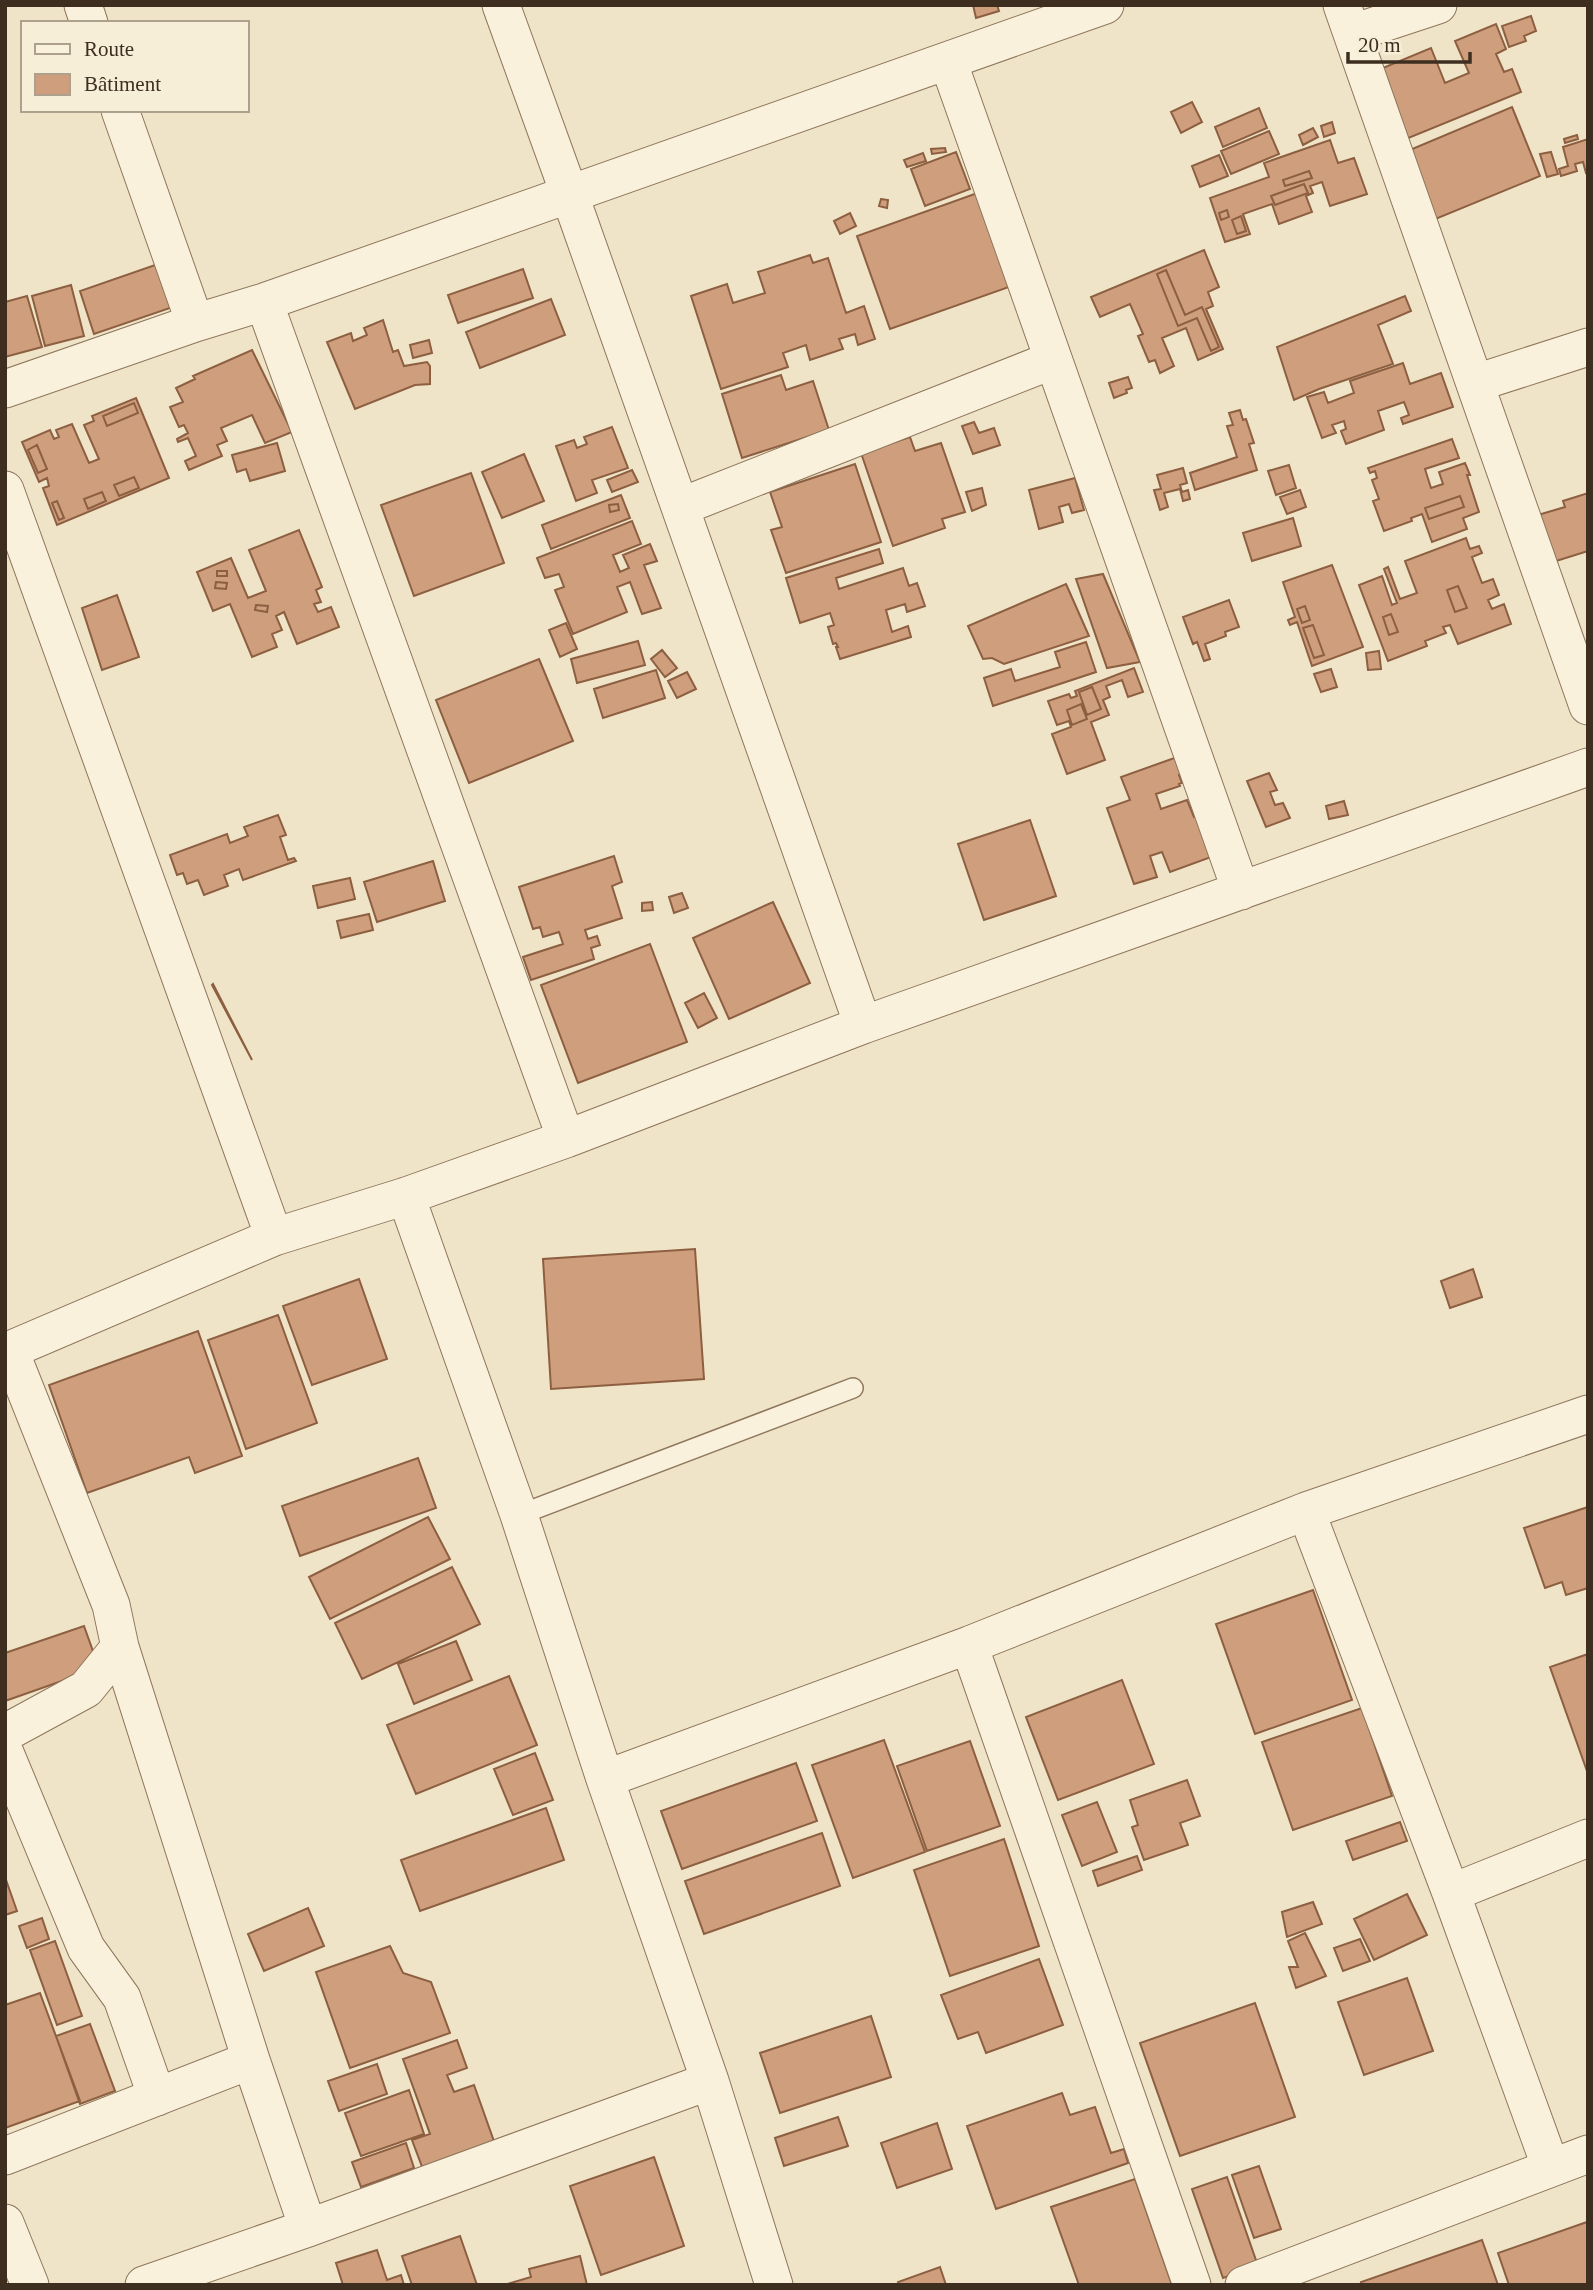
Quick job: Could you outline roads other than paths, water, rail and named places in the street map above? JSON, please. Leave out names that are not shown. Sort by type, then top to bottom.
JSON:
[{"type":"street","points":[[501,5],[863,1025]]},
{"type":"street","points":[[5,389],[264,302],[1105,5]]},
{"type":"street","points":[[1438,5],[1348,19],[1588,706]]},
{"type":"street","points":[[948,61],[1241,891]]},
{"type":"street","points":[[121,112],[195,323]]},
{"type":"street","points":[[264,302],[566,1139]]},
{"type":"street","points":[[1476,383],[1588,347]]},
{"type":"street","points":[[680,507],[1054,360]]},
{"type":"street","points":[[5,490],[274,1237]]},
{"type":"street","points":[[307,2228],[120,1647],[111,1605],[8,1351],[274,1237],[406,1196],[566,1139],[863,1025],[1588,767]]},
{"type":"street","points":[[406,1196],[519,1516],[605,1779],[710,2081],[774,2285]]},
{"type":"street","points":[[605,1779],[969,1645],[1306,1511],[1588,1414]]},
{"type":"street","points":[[1306,1511],[1451,1893],[1551,2168]]},
{"type":"street","points":[[969,1645],[1192,2285]]},
{"type":"street","points":[[5,1733],[86,1689],[120,1647]]},
{"type":"street","points":[[5,1753],[86,1948],[122,1998],[157,2097]]},
{"type":"street","points":[[1451,1893],[1588,1838]]},
{"type":"street","points":[[5,2156],[251,2060]]},
{"type":"street","points":[[144,2285],[710,2081]]},
{"type":"street","points":[[1244,2285],[1588,2154]]},
{"type":"street","points":[[5,2222],[30,2285]]},
{"type":"lane","points":[[519,1516],[853,1388]]}]
